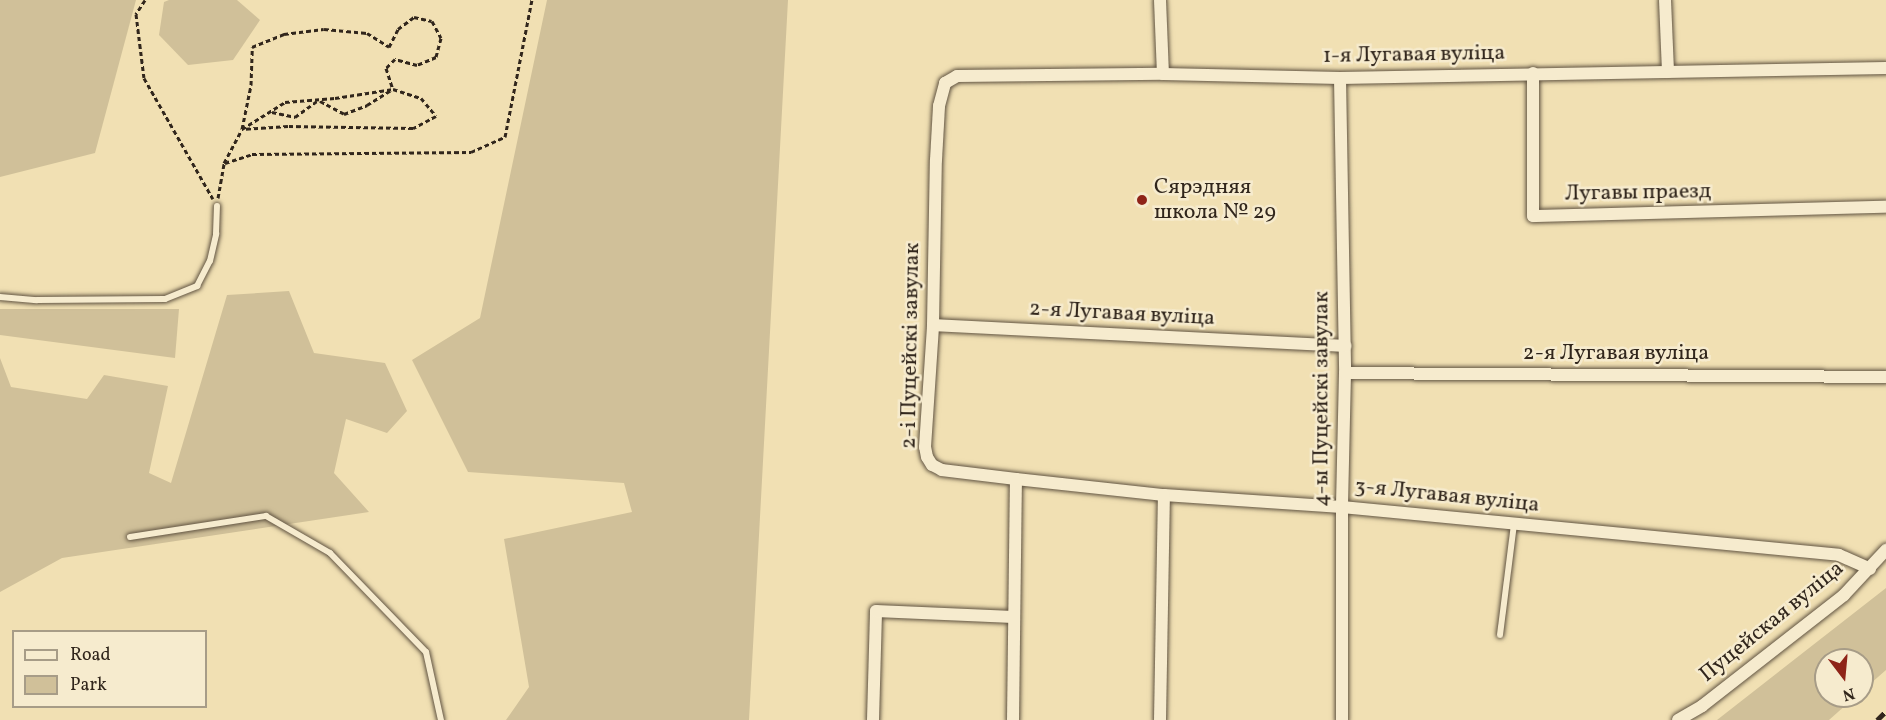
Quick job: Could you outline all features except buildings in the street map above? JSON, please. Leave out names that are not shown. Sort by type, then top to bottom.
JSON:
[{"type":"street","points":[[1160,0],[1164,74]]},
{"type":"street","points":[[1665,0],[1668,72]]},
{"type":"street","name":"1-я Лугавая вуліца","points":[[945,82],[957,76],[1164,74],[1340,78],[1886,68]]},
{"type":"street","name":"Лугавы праезд","points":[[1533,73],[1533,216],[1886,207]]},
{"type":"street","name":"4-ы Пуцейскі завулак","points":[[1340,78],[1345,346],[1342,720]]},
{"type":"street","name":"2-і Пуцейскі завулак","points":[[945,82],[939,106],[936,160],[933,325],[925,447],[932,465],[942,470],[1016,479]]},
{"type":"street","name":"2-я Лугавая вуліца","points":[[933,325],[1345,346]]},
{"type":"street","name":"2-я Лугавая вуліца","points":[[1345,373],[1886,377]]},
{"type":"street","points":[[1012,720],[1016,479]]},
{"type":"street","name":"3-я Лугавая вуліца","points":[[1016,479],[1164,495],[1342,507],[1839,555],[1870,569]]},
{"type":"street","points":[[1160,720],[1164,495]]},
{"type":"street","name":"Пуцейская вуліца","points":[[1678,720],[1702,706],[1844,596],[1886,550]]},
{"type":"street","points":[[873,720],[876,611],[1013,617]]},
{"type":"lane","points":[[0,297],[37,300],[165,299],[197,286],[210,261],[216,234],[217,206]]},
{"type":"lane","points":[[130,537],[266,516],[330,553],[426,652],[441,720]]},
{"type":"lane","points":[[1500,635],[1514,524]]},
{"type":"path","points":[[145,0],[136,15],[144,78],[217,206]]},
{"type":"path","points":[[224,164],[252,154],[471,152],[505,137],[532,0]]},
{"type":"path","points":[[217,206],[224,164],[242,129],[250,85],[252,47],[284,34],[324,29],[367,33],[389,47],[398,29],[414,17],[432,21],[441,38],[436,57],[417,65],[395,59],[386,68],[393,89]]},
{"type":"path","points":[[393,89],[421,98],[436,116],[413,128],[288,126],[242,129],[285,102],[318,100],[393,89]]},
{"type":"path","points":[[318,100],[344,114],[367,105],[393,89]]},
{"type":"path","points":[[270,111],[295,117],[318,100]]},
{"type":"green space","points":[[0,0],[136,0],[95,153],[0,177]]},
{"type":"green space","points":[[169,0],[237,0],[260,20],[233,60],[188,65],[159,35],[164,2]]},
{"type":"green space","points":[[547,0],[788,0],[749,720],[506,720],[529,687],[504,539],[632,512],[624,483],[468,472],[412,360],[480,318]]},
{"type":"green space","points":[[289,291],[314,353],[385,363],[407,411],[387,433],[346,419],[334,473],[369,512],[62,558],[0,592],[0,358],[11,387],[87,399],[104,375],[168,386],[149,473],[171,483],[227,295]]},
{"type":"green space","points":[[0,309],[179,309],[175,358],[0,335]]},
{"type":"green space","points":[[1886,588],[1886,670],[1874,680],[1874,648],[1814,648],[1814,708],[1842,708],[1829,720],[1717,720]]},
{"type":"railway","points":[[1877,720],[1886,711]]},
{"type":"place","name":"Сярэдняя школа № 29","points":[[1142,200]]}]
